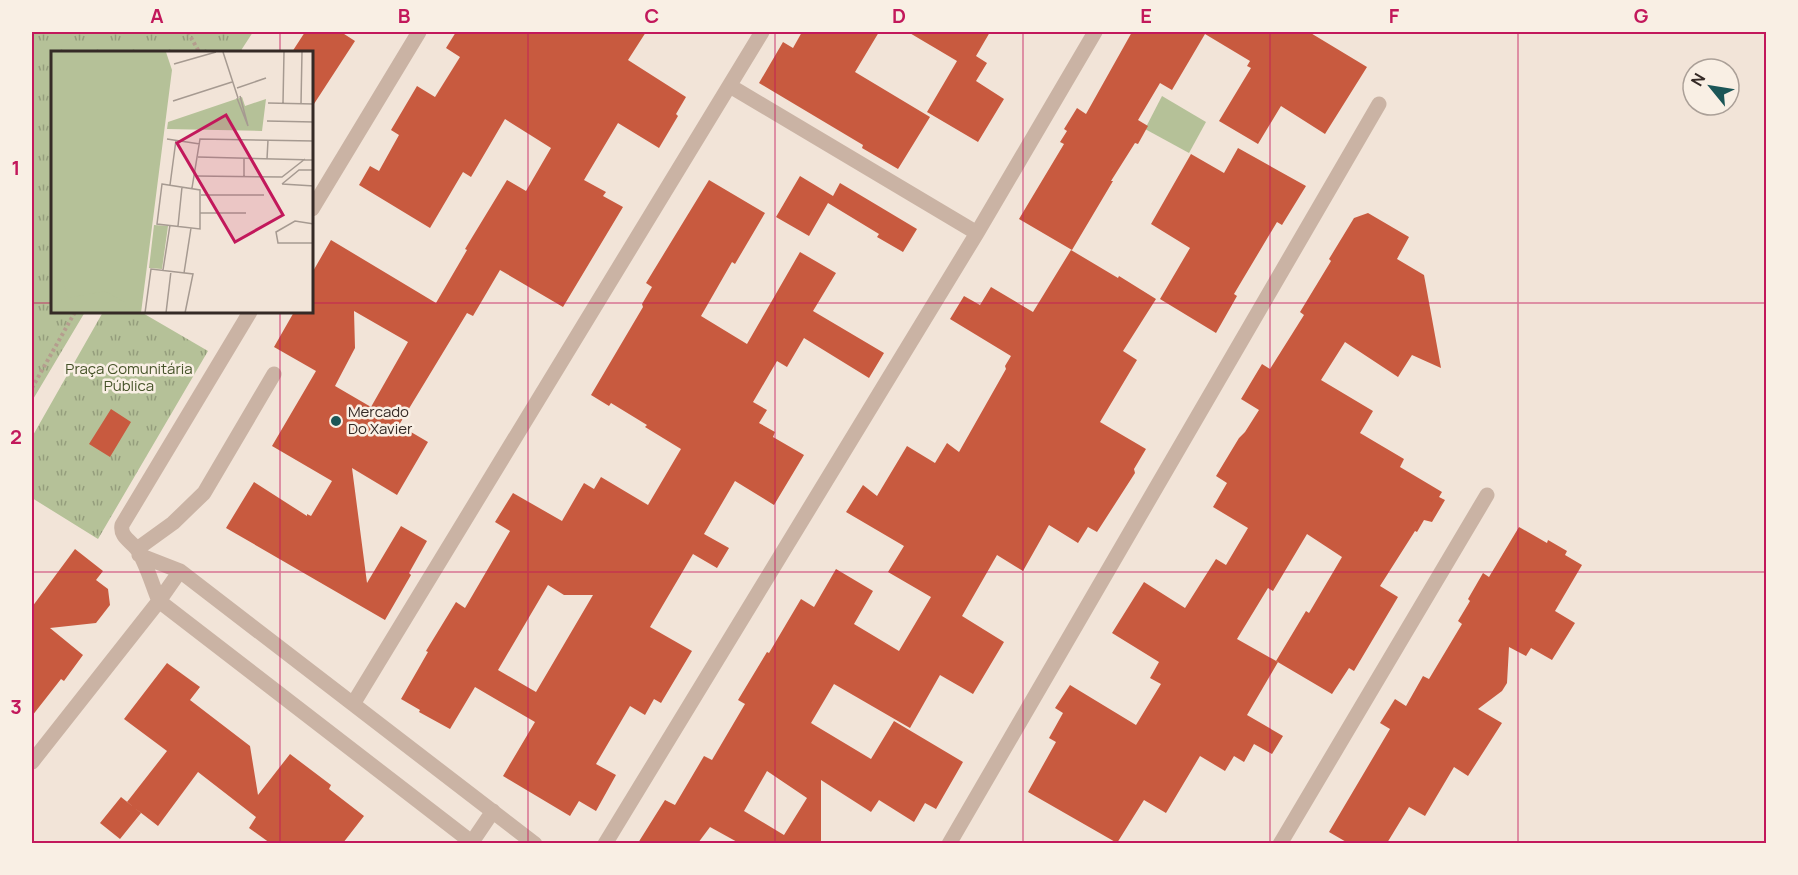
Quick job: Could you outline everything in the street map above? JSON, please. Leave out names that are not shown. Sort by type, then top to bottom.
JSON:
[{"type":"street","points":[[314,206],[419,32]]},
{"type":"street","points":[[353,704],[762,32]]},
{"type":"street","points":[[605,843],[977,233],[1095,32]]},
{"type":"street","points":[[730,86],[977,233]]},
{"type":"street","points":[[948,843],[1379,104]]},
{"type":"street","points":[[249,314],[122,525],[123,536],[138,552],[159,601],[473,843],[493,811]]},
{"type":"street","points":[[138,552],[204,493],[273,374]]},
{"type":"street","points":[[1280,843],[1487,495]]},
{"type":"street","points":[[138,552],[180,571],[535,843]]},
{"type":"street","points":[[32,762],[180,571]]},
{"type":"path","points":[[188,32],[198,51]]},
{"type":"path","points":[[32,388],[74,314]]},
{"type":"green space","points":[[32,32],[253,32],[241,51],[51,51],[51,314],[84,314],[32,401]]},
{"type":"green space","points":[[1162,96],[1206,122],[1189,153],[1145,129]]},
{"type":"green space","name":"Praça Comunitária Pública","points":[[102,314],[144,314],[208,351],[98,539],[32,498],[32,437]]},
{"type":"building","points":[[305,32],[341,32],[355,41],[314,104],[314,51],[293,51]]},
{"type":"building","points":[[456,32],[646,32],[628,60],[686,97],[676,114],[678,116],[659,148],[618,123],[584,180],[606,192],[603,196],[623,207],[563,307],[500,270],[473,316],[467,313],[399,425],[428,442],[397,495],[352,468],[367,583],[401,526],[427,541],[409,573],[411,575],[385,620],[226,528],[254,482],[307,516],[307,514],[311,516],[332,481],[272,446],[316,371],[274,347],[293,314],[314,314],[314,270],[331,240],[436,303],[467,250],[465,249],[507,180],[526,191],[551,148],[505,119],[471,177],[463,172],[430,228],[359,185],[370,166],[379,171],[399,135],[391,130],[417,86],[435,97],[460,57],[446,48]],"holes":[[[354,311],[408,342],[371,407],[335,386],[355,348]]]},
{"type":"building","points":[[802,32],[879,32],[855,72],[930,117],[898,169],[862,148],[863,145],[759,83],[783,42],[793,48]]},
{"type":"building","points":[[908,32],[990,32],[976,56],[987,63],[976,81],[1004,99],[978,142],[927,112],[957,61]]},
{"type":"building","points":[[1132,32],[1309,32],[1367,67],[1325,134],[1281,106],[1258,144],[1219,121],[1251,68],[1247,66],[1250,61],[1205,34],[1172,90],[1160,83],[1138,120],[1148,126],[1111,181],[1113,181],[1072,250],[1019,219],[1064,144],[1060,142],[1067,131],[1064,129],[1077,108],[1086,114]]},
{"type":"building","points":[[1238,148],[1306,186],[1282,225],[1277,222],[1234,294],[1237,296],[1216,333],[1160,299],[1190,248],[1151,224],[1191,154],[1224,173]]},
{"type":"building","points":[[800,176],[833,196],[840,183],[917,229],[903,252],[877,237],[879,234],[828,203],[809,236],[776,217]]},
{"type":"building","points":[[709,180],[765,213],[735,264],[732,262],[701,316],[747,344],[800,252],[836,273],[813,311],[884,353],[869,378],[804,338],[787,367],[777,361],[753,402],[767,410],[759,423],[775,432],[773,437],[804,455],[774,505],[735,481],[704,534],[729,548],[717,568],[693,554],[650,627],[692,651],[661,703],[654,699],[645,715],[630,706],[596,764],[616,775],[596,811],[579,801],[570,816],[503,776],[535,722],[475,687],[450,729],[401,699],[428,652],[426,651],[456,602],[465,608],[510,531],[495,522],[513,493],[562,521],[584,483],[594,489],[601,477],[648,505],[681,449],[611,403],[609,406],[591,395],[643,307],[642,304],[652,287],[646,283]],"holes":[[[548,585],[564,595],[593,595],[536,692],[498,670]]]},
{"type":"building","points":[[1368,213],[1409,237],[1397,259],[1424,275],[1441,368],[1412,355],[1398,377],[1345,342],[1321,380],[1373,411],[1360,433],[1404,459],[1400,467],[1442,492],[1439,497],[1445,500],[1432,522],[1424,520],[1417,532],[1415,531],[1380,586],[1398,597],[1354,671],[1349,668],[1332,694],[1278,662],[1247,715],[1283,736],[1272,754],[1254,744],[1244,762],[1234,756],[1225,771],[1200,756],[1166,813],[1144,800],[1117,843],[1028,792],[1056,742],[1049,738],[1063,713],[1055,708],[1070,685],[1136,725],[1161,684],[1150,678],[1159,662],[1112,633],[1144,582],[1185,608],[1216,559],[1226,565],[1248,528],[1213,507],[1227,483],[1216,476],[1259,410],[1241,399],[1262,364],[1270,369],[1304,315],[1300,312],[1354,218]],"holes":[[[1307,534],[1342,557],[1309,613],[1306,611],[1276,661],[1237,639],[1268,588],[1273,591]]]},
{"type":"building","points":[[1071,250],[1156,299],[1123,351],[1137,360],[1100,422],[1146,449],[1134,469],[1135,473],[1097,532],[1088,527],[1078,543],[1049,525],[1023,571],[997,555],[962,616],[1004,642],[973,694],[940,675],[910,728],[834,684],[811,723],[871,759],[894,721],[963,762],[936,809],[925,803],[914,822],[879,800],[871,812],[821,780],[821,843],[739,843],[710,827],[698,843],[638,843],[665,800],[675,805],[704,756],[712,760],[745,704],[738,700],[801,599],[814,607],[836,569],[873,591],[854,624],[899,651],[931,597],[888,572],[904,546],[846,512],[863,485],[877,496],[907,446],[935,463],[947,443],[959,452],[1006,369],[1005,366],[1011,356],[950,319],[964,296],[980,305],[991,287],[1033,312]],"holes":[[[767,771],[807,798],[784,835],[744,811]]]},
{"type":"building","points":[[111,409],[131,422],[110,457],[89,444]]},
{"type":"building","points":[[1519,527],[1567,551],[1565,555],[1582,565],[1555,611],[1575,623],[1552,660],[1531,648],[1526,656],[1509,647],[1507,683],[1502,691],[1478,709],[1502,723],[1468,776],[1454,767],[1425,816],[1409,807],[1387,843],[1348,843],[1329,832],[1390,729],[1380,723],[1395,699],[1406,706],[1423,676],[1429,679],[1462,624],[1458,621],[1483,573],[1489,577]]},
{"type":"building","points":[[75,549],[103,571],[96,580],[108,589],[110,605],[96,623],[50,628],[83,655],[64,681],[61,679],[32,716],[32,607]]},
{"type":"building","points":[[167,663],[200,687],[190,700],[250,746],[258,795],[290,754],[331,785],[329,789],[364,816],[343,843],[270,843],[249,828],[256,817],[198,772],[158,826],[127,802],[167,751],[124,719]]},
{"type":"building","points":[[121,797],[141,813],[120,839],[100,823]]},
{"type":"place","name":"Mercado Do Xavier","points":[[336,421]]}]
